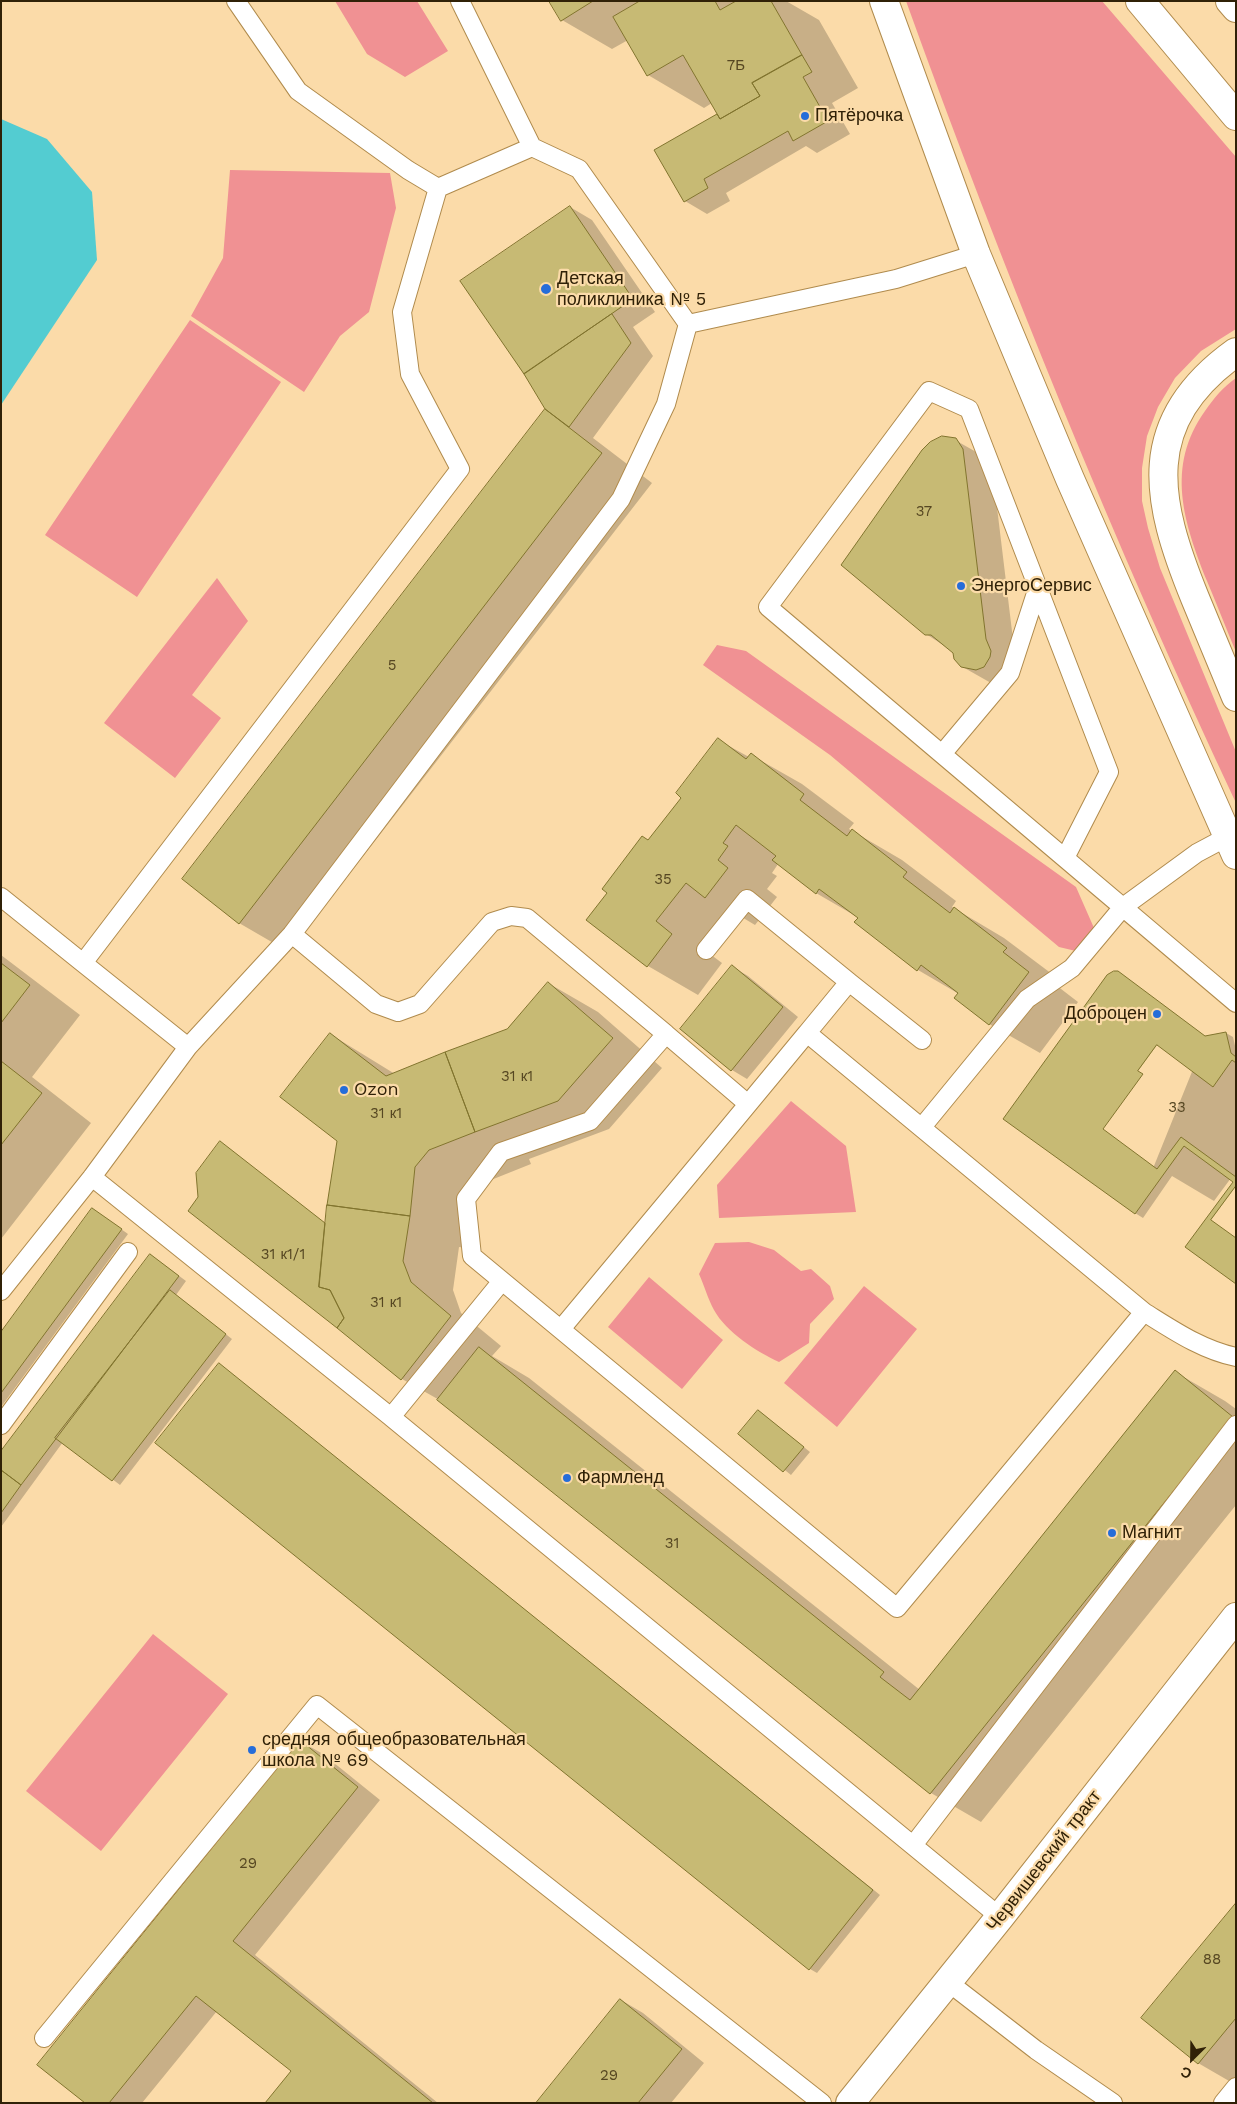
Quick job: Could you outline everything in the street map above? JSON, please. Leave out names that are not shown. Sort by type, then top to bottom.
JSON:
[{"type":"main road","points":[[884,1],[976,254],[1070,479],[1232,846]]},
{"type":"main road","points":[[1140,1],[1236,116]]},
{"type":"main road","points":[[1230,1],[1236,8]]},
{"type":"main road","points":[[1236,352],[1214,367],[1192,391],[1177,415],[1168,442],[1163,470],[1163,498],[1168,523],[1178,554],[1236,697]]},
{"type":"main road","name":"Червишевский тракт","points":[[850,2103],[1000,1917],[1236,1617]]},
{"type":"lane","points":[[236,1],[298,91],[408,170],[438,188]]},
{"type":"lane","points":[[460,1],[532,147],[579,169],[688,324]]},
{"type":"lane","points":[[438,188],[532,147]]},
{"type":"lane","points":[[83,963],[460,469],[410,374],[402,312],[438,188]]},
{"type":"lane","points":[[688,324],[896,279],[976,254]]},
{"type":"lane","points":[[1,1291],[92,1177],[188,1047],[292,934],[621,499],[666,404],[688,324]]},
{"type":"lane","points":[[1065,858],[1109,772],[969,409],[930,391],[768,607],[1236,1003]]},
{"type":"lane","points":[[942,754],[1010,673],[1038,587]]},
{"type":"lane","points":[[922,1127],[1027,999],[1072,968],[1123,907],[1197,854],[1232,846]]},
{"type":"lane","points":[[1,897],[188,1047]]},
{"type":"lane","points":[[706,950],[747,899],[922,1040]]},
{"type":"lane","points":[[292,934],[376,1004],[398,1012],[420,1004],[492,922],[510,916],[527,918],[748,1104]]},
{"type":"lane","points":[[561,1329],[849,982]]},
{"type":"lane","points":[[808,1033],[1144,1312],[1192,1342],[1218,1354],[1236,1357]]},
{"type":"lane","points":[[666,1034],[590,1121],[501,1152],[466,1199],[472,1256],[897,1608],[1144,1312]]},
{"type":"lane","points":[[92,1177],[391,1417],[914,1844],[1000,1917]]},
{"type":"lane","points":[[1,1425],[128,1252]]},
{"type":"lane","points":[[391,1417],[502,1281]]},
{"type":"lane","points":[[914,1844],[1236,1425]]},
{"type":"lane","points":[[44,2038],[317,1706],[822,2103]]},
{"type":"lane","points":[[948,1982],[1036,2050],[1113,2103]]},
{"type":"lane","points":[[1222,2103],[1236,2087]]},
{"type":"shaded area","points":[[335,1],[417,1],[448,51],[405,77],[367,54]]},
{"type":"shaded area","points":[[906,1],[1102,1],[1236,157],[1236,329],[1201,351],[1175,378],[1158,407],[1147,436],[1142,468],[1142,501],[1160,568],[1236,752],[1236,803],[1103,506],[1021,305]]},
{"type":"shaded area","points":[[230,170],[390,173],[396,208],[369,312],[340,336],[304,392],[191,316],[223,258]]},
{"type":"shaded area","points":[[190,320],[281,382],[137,597],[45,535]]},
{"type":"shaded area","points":[[1236,378],[1236,652],[1191,538],[1182,495],[1182,474],[1185,453],[1193,432],[1215,397]]},
{"type":"shaded area","points":[[217,578],[248,621],[192,695],[221,718],[175,778],[104,723]]},
{"type":"shaded area","points":[[717,645],[746,651],[1076,887],[1094,928],[1080,952],[1059,947],[830,755],[703,665]]},
{"type":"shaded area","points":[[791,1101],[846,1146],[856,1212],[719,1218],[717,1185]]},
{"type":"shaded area","points":[[749,1242],[774,1250],[801,1271],[811,1269],[830,1286],[834,1299],[810,1324],[809,1343],[779,1362],[752,1347],[726,1326],[714,1310],[699,1274],[715,1243]]},
{"type":"shaded area","points":[[649,1277],[723,1340],[682,1389],[608,1327]]},
{"type":"shaded area","points":[[864,1286],[917,1329],[837,1427],[784,1383]]},
{"type":"shaded area","points":[[153,1634],[228,1694],[101,1851],[26,1791]]},
{"type":"water","points":[[1,119],[47,139],[92,192],[97,260],[1,405]]},
{"type":"building","points":[[549,1],[593,1],[561,21]]},
{"type":"building","points":[[640,1],[715,1],[720,10],[736,1],[771,1],[802,55],[752,83],[760,96],[720,119],[683,55],[647,76],[613,17]]},
{"type":"building","points":[[802,55],[812,72],[803,77],[828,121],[793,141],[788,131],[704,179],[708,188],[684,202],[654,150],[717,114],[720,119],[760,96],[752,83]]},
{"type":"building","name":"Детская поликлиника № 5","points":[[570,206],[633,299],[524,374],[460,281]]},
{"type":"building","points":[[612,314],[631,343],[569,427],[545,409],[524,374]]},
{"type":"building","points":[[545,409],[602,453],[239,924],[182,879]]},
{"type":"building","points":[[942,436],[956,438],[963,449],[986,639],[991,651],[984,667],[976,670],[961,667],[954,659],[953,653],[931,635],[925,635],[841,565],[922,450],[930,442]]},
{"type":"building","points":[[718,738],[746,759],[751,753],[804,794],[800,800],[847,836],[852,829],[907,872],[903,877],[950,913],[954,907],[1007,948],[1003,952],[1029,972],[989,1025],[954,998],[958,993],[921,965],[917,971],[854,922],[858,918],[819,889],[816,894],[772,860],[776,856],[736,825],[723,843],[728,846],[718,860],[728,868],[705,898],[686,883],[656,921],[672,934],[647,967],[586,920],[607,893],[602,889],[642,836],[648,840],[681,798],[676,793]]},
{"type":"building","points":[[1,963],[30,985],[1,1023]]},
{"type":"building","points":[[732,965],[783,1007],[731,1071],[680,1029]]},
{"type":"building","points":[[1118,971],[1205,1036],[1226,1032],[1231,1053],[1236,1057],[1236,1284],[1185,1247],[1233,1182],[1184,1146],[1135,1214],[1003,1119],[1107,975]]},
{"type":"building","points":[[548,982],[613,1038],[558,1101],[475,1132],[445,1052],[507,1029]]},
{"type":"building","points":[[330,1033],[386,1076],[445,1052],[475,1132],[429,1150],[415,1167],[410,1216],[327,1205],[337,1141],[280,1097]]},
{"type":"building","points":[[1157,1045],[1213,1087],[1232,1060],[1236,1063],[1236,1177],[1181,1137],[1157,1169],[1103,1129],[1143,1074],[1138,1071]]},
{"type":"building","points":[[1,1061],[42,1093],[1,1145]]},
{"type":"building","points":[[220,1141],[325,1223],[319,1287],[330,1290],[344,1318],[337,1328],[188,1211],[198,1197],[196,1173]]},
{"type":"building","points":[[1236,1186],[1236,1238],[1211,1220]]},
{"type":"building","points":[[327,1205],[410,1216],[403,1261],[411,1282],[451,1316],[401,1380],[337,1328],[344,1318],[330,1290],[319,1287]]},
{"type":"building","points":[[92,1208],[122,1229],[1,1393],[1,1332]]},
{"type":"building","points":[[150,1254],[179,1276],[21,1485],[1,1470],[1,1451]]},
{"type":"building","points":[[170,1290],[226,1334],[112,1481],[55,1438]]},
{"type":"building","points":[[479,1347],[884,1672],[880,1677],[910,1700],[1175,1370],[1233,1417],[930,1794],[437,1400]]},
{"type":"building","points":[[219,1363],[873,1890],[809,1970],[155,1443]]},
{"type":"building","points":[[758,1410],[804,1447],[783,1472],[738,1434]]},
{"type":"building","points":[[1,1470],[21,1485],[1,1513]]},
{"type":"building","points":[[300,1740],[358,1787],[233,1941],[433,2103],[265,2103],[291,2071],[196,1996],[109,2103],[85,2103],[37,2065]]},
{"type":"building","points":[[1236,1903],[1236,2018],[1198,2064],[1141,2018]]},
{"type":"building","points":[[620,1999],[682,2049],[638,2103],[536,2103]]},
{"type":"place","name":"Пятёрочка","points":[[805,116]]},
{"type":"place","name":"Детская поликлиника № 5","points":[[546,289]]},
{"type":"place","name":"ЭнергоСервис","points":[[961,586]]},
{"type":"place","name":"Доброцен","points":[[1157,1014]]},
{"type":"place","name":"Ozon","points":[[344,1090]]},
{"type":"place","name":"Фармленд","points":[[567,1478]]},
{"type":"place","name":"Магнит","points":[[1112,1533]]},
{"type":"place","name":"средняя общеобразовательная школа № 69","points":[[252,1750]]}]
